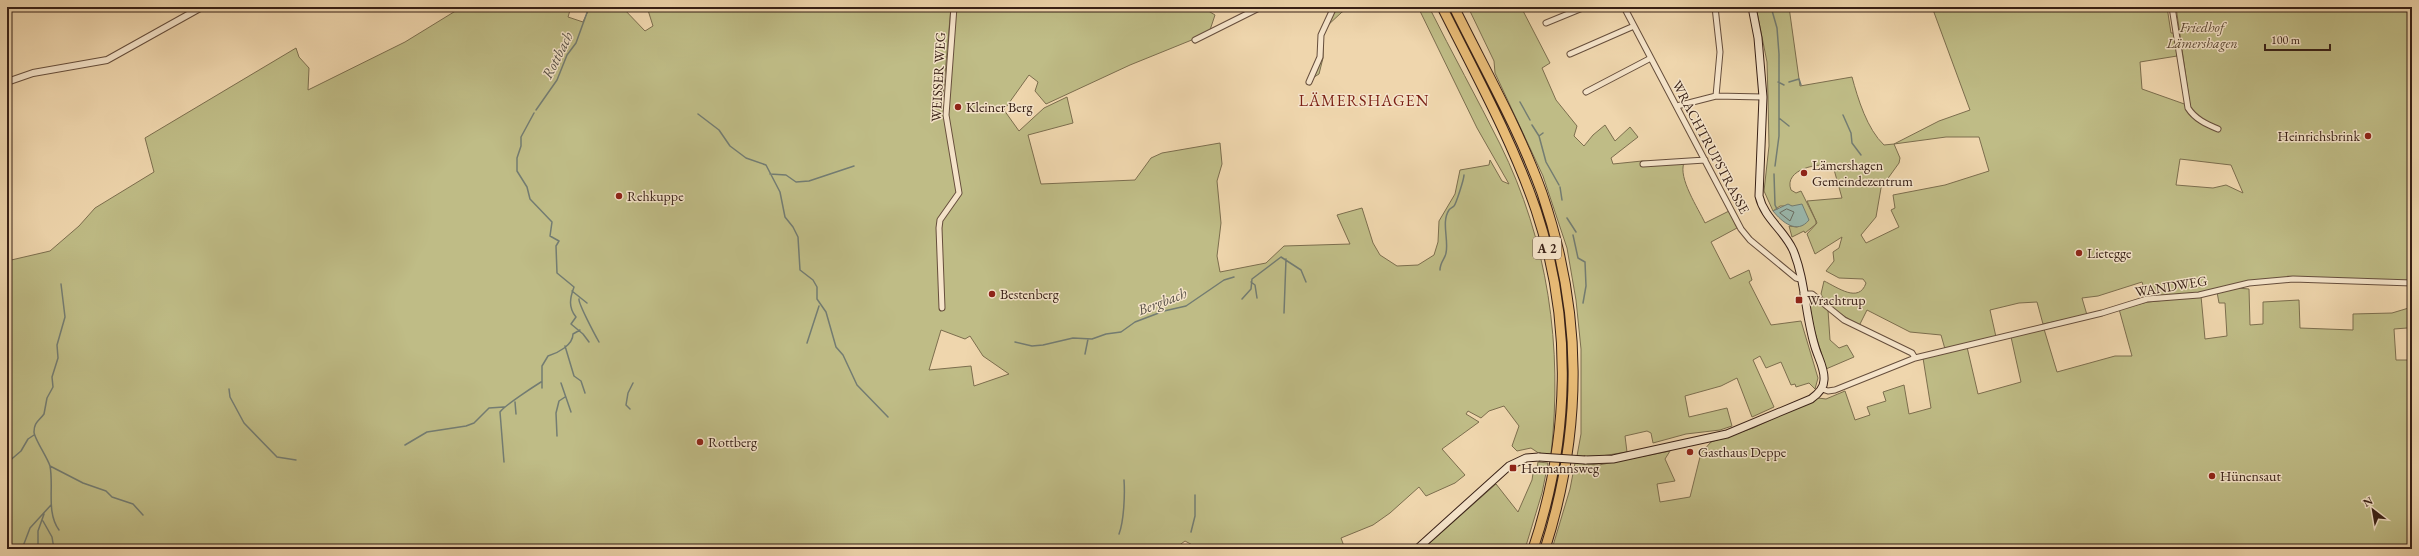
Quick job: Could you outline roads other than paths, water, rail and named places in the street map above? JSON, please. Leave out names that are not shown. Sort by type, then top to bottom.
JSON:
[{"type":"highway","name":"A 2","points":[[1442,7],[1528,188],[1543,232],[1556,289],[1563,352],[1562,416],[1553,479],[1533,549]]},
{"type":"highway","name":"A 2","points":[[1454,7],[1525,153],[1541,192],[1556,239],[1570,312],[1574,384],[1570,442],[1560,499],[1545,549]]},
{"type":"main road","points":[[1417,549],[1509,466],[1526,458],[1539,457],[1585,460],[1613,459],[1726,434],[1807,401],[1822,389],[1824,376],[1811,332],[1800,279],[1791,246],[1766,213],[1759,196],[1763,97],[1758,38],[1752,7]]},
{"type":"street","points":[[7,82],[50,70],[84,66],[107,60],[202,7]]},
{"type":"street","name":"WEISSER WEG","points":[[942,308],[938,228],[940,220],[959,193],[946,115],[954,7]]},
{"type":"street","points":[[1195,40],[1261,7]]},
{"type":"street","points":[[1309,82],[1320,57],[1321,35],[1334,7]]},
{"type":"street","points":[[1546,23],[1585,7]]},
{"type":"street","name":"WRACHTRUPSTRASSE","points":[[1624,7],[1745,235],[1796,278],[1800,279]]},
{"type":"street","points":[[1715,7],[1720,52],[1716,96]]},
{"type":"street","points":[[2172,7],[2188,108],[2192,115],[2205,124],[2218,129]]},
{"type":"street","points":[[1570,54],[1634,26]]},
{"type":"street","points":[[1586,92],[1593,85],[1597,87],[1651,58]]},
{"type":"street","points":[[1677,106],[1716,96],[1763,97]]},
{"type":"street","points":[[1643,164],[1705,160]]},
{"type":"street","name":"WANDWEG","points":[[1822,389],[1831,391],[1914,358],[2102,313],[2147,299],[2204,294],[2249,283],[2300,279],[2412,283]]},
{"type":"street","points":[[1803,294],[1812,294],[1844,320],[1912,353],[1914,358]]},
{"type":"water","points":[[1788,204],[1792,206],[1802,204],[1809,220],[1800,226],[1795,227],[1785,223],[1773,211]]},
{"type":"waterway","name":"Rottbach","points":[[536,110],[557,80],[567,55],[576,43],[589,7]]},
{"type":"waterway","points":[[1771,7],[1777,28],[1779,54],[1779,136],[1775,166]]},
{"type":"waterway","points":[[1789,82],[1799,79],[1801,85]]},
{"type":"waterway","points":[[1778,82],[1784,85]]},
{"type":"waterway","points":[[1520,102],[1530,120]]},
{"type":"waterway","name":"Rottbach","points":[[534,113],[521,137],[521,146],[517,158],[517,171],[527,187],[530,199],[552,222],[550,236],[559,241],[556,246],[557,273],[574,287],[570,302],[573,313],[576,317],[571,324],[583,334],[589,342]]},
{"type":"waterway","points":[[698,114],[719,130],[730,146],[746,158],[766,165],[780,192],[785,217],[793,227],[798,237],[800,270],[813,280],[817,287],[817,299],[826,312],[836,347],[843,355],[857,385],[888,417]]},
{"type":"waterway","points":[[1843,115],[1851,133],[1852,143],[1861,155]]},
{"type":"waterway","points":[[1779,118],[1789,126]]},
{"type":"waterway","points":[[1532,125],[1539,136],[1546,162],[1559,185]]},
{"type":"waterway","points":[[1539,136],[1543,133]]},
{"type":"waterway","points":[[770,174],[786,175],[796,182],[809,181],[854,166]]},
{"type":"waterway","points":[[1774,174],[1775,205],[1777,209]]},
{"type":"waterway","points":[[1440,270],[1447,248],[1445,225],[1447,215],[1449,209],[1455,204],[1464,175]]},
{"type":"waterway","points":[[1560,187],[1562,200]]},
{"type":"waterway","points":[[1567,218],[1576,232]]},
{"type":"waterway","points":[[1573,235],[1578,258],[1585,262],[1586,286],[1583,303]]},
{"type":"waterway","name":"Bergbach","points":[[1242,299],[1251,289],[1252,279],[1281,257],[1301,270],[1306,282]]},
{"type":"waterway","points":[[1284,313],[1286,259]]},
{"type":"waterway","name":"Bergbach","points":[[1015,342],[1032,346],[1043,345],[1073,338],[1092,339],[1106,334],[1121,332],[1135,322],[1164,311],[1186,306],[1224,280],[1234,277]]},
{"type":"waterway","points":[[1251,282],[1255,285],[1257,298]]},
{"type":"waterway","points":[[59,530],[55,523],[51,507],[50,466],[36,439],[34,429],[44,414],[47,398],[53,387],[52,377],[58,358],[57,345],[65,317],[61,284]]},
{"type":"waterway","name":"Rottbach","points":[[572,291],[587,303]]},
{"type":"waterway","name":"Rottbach","points":[[579,299],[584,313],[599,342]]},
{"type":"waterway","points":[[807,343],[819,306]]},
{"type":"waterway","name":"Rottbach","points":[[542,388],[542,366],[548,356],[556,353],[568,345],[573,334],[580,330]]},
{"type":"waterway","name":"Bergbach","points":[[1085,354],[1088,339]]},
{"type":"waterway","name":"Rottbach","points":[[565,346],[574,376],[581,381],[585,393]]},
{"type":"waterway","name":"Rottbach","points":[[504,462],[500,412],[513,401],[541,382]]},
{"type":"waterway","name":"Rottbach","points":[[561,383],[571,412]]},
{"type":"waterway","name":"Rottbach","points":[[630,409],[626,405],[628,393],[633,383]]},
{"type":"waterway","points":[[229,389],[230,397],[244,423],[277,457],[296,460]]},
{"type":"waterway","name":"Rottbach","points":[[557,436],[556,413],[559,401],[565,397]]},
{"type":"waterway","name":"Rottbach","points":[[515,402],[516,414]]},
{"type":"waterway","name":"Rottbach","points":[[405,445],[427,432],[466,426],[474,423],[489,408],[504,407]]},
{"type":"waterway","points":[[7,463],[21,451],[28,439],[34,435]]},
{"type":"waterway","points":[[50,466],[83,483],[106,491],[112,497],[133,504],[143,515]]},
{"type":"waterway","points":[[1119,534],[1124,507],[1124,480]]},
{"type":"waterway","points":[[1191,532],[1195,516],[1195,495]]},
{"type":"waterway","points":[[22,549],[30,528],[51,505]]},
{"type":"waterway","points":[[38,549],[38,531],[44,514]]},
{"type":"waterway","points":[[43,521],[52,537],[54,549]]},
{"type":"place","name":"Kleiner Berg","points":[[958,107]]},
{"type":"place","name":"Heinrichsbrink","points":[[2368,136]]},
{"type":"place","name":"Lämershagen Gemeindezentrum","points":[[1804,173]]},
{"type":"place","name":"Rehkuppe","points":[[619,196]]},
{"type":"place","name":"Lietegge","points":[[2079,253]]},
{"type":"place","name":"Bestenberg","points":[[992,294]]},
{"type":"place","name":"Wrachtrup","points":[[1799,300]]},
{"type":"place","name":"Rottberg","points":[[700,442]]},
{"type":"place","name":"Gasthaus Deppe","points":[[1690,452]]},
{"type":"place","name":"Hermannsweg","points":[[1513,468]]},
{"type":"place","name":"Hünensaut","points":[[2212,476]]},
{"type":"district","name":"LÄMERSHAGEN","points":[[1364,100]]},
{"type":"park label","name":"Friedhof Lämershagen","points":[[2202,36]]}]
